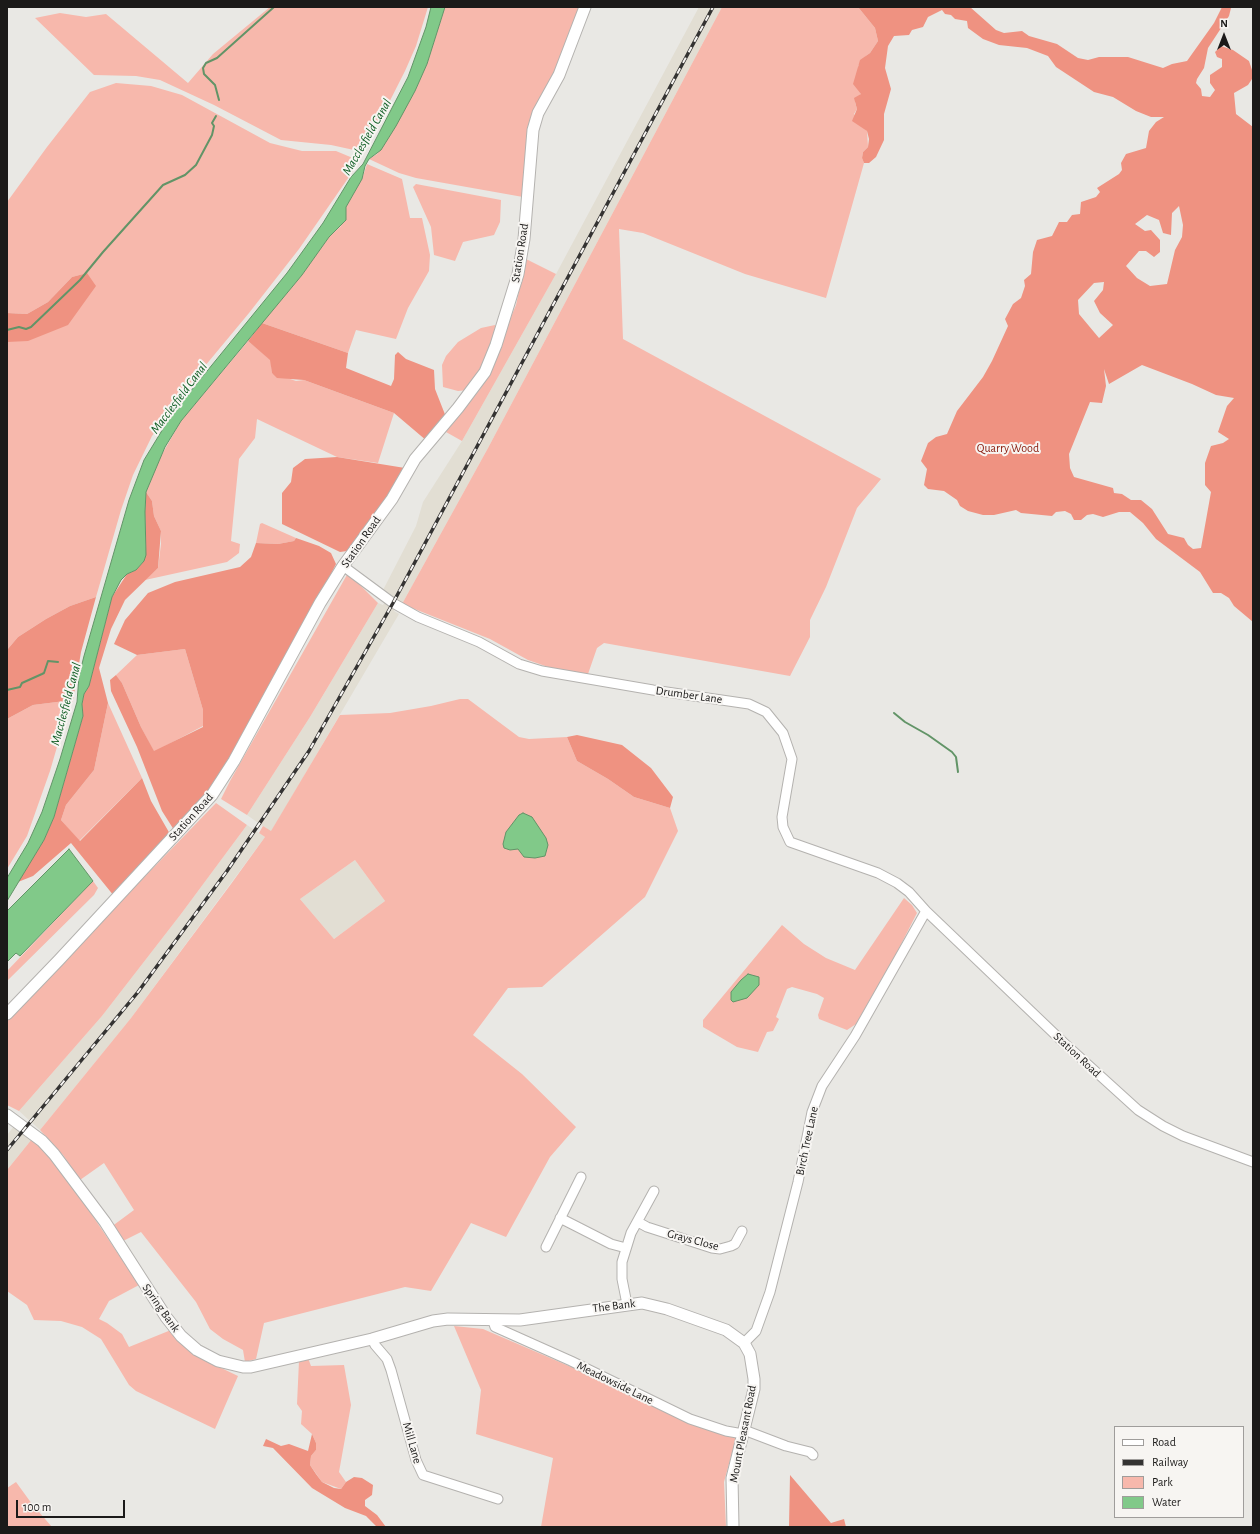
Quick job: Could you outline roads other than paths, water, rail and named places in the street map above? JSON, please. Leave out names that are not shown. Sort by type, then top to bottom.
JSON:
[{"type":"street","name":"Station Road","points":[[7,1014],[212,795],[234,761],[320,603],[343,566],[392,499],[415,459],[476,386],[488,365],[496,345],[518,274],[524,239],[533,130],[538,114],[559,75],[585,7]]},
{"type":"street","name":"Drumber Lane","points":[[343,566],[393,603],[418,617],[479,642],[519,664],[542,671],[653,690],[749,704],[766,712],[783,733],[792,759],[782,817],[783,827],[790,842],[884,877],[909,892],[926,911]]},
{"type":"street","name":"Station Road","points":[[926,911],[1084,1062],[1138,1110],[1163,1126],[1183,1136],[1253,1162]]},
{"type":"street","name":"Birch Tree Lane","points":[[744,1343],[756,1331],[770,1292],[798,1182],[812,1112],[822,1086],[859,1029],[926,911]]},
{"type":"street","name":"Spring Bank","points":[[7,1115],[42,1141],[54,1154],[105,1222],[166,1317],[181,1336],[197,1350],[218,1362],[242,1367],[280,1361],[372,1339],[434,1321],[454,1319],[476,1320]]},
{"type":"street","points":[[546,1246],[581,1177]]},
{"type":"street","points":[[627,1304],[622,1271],[626,1248],[654,1191]]},
{"type":"street","points":[[560,1218],[611,1244],[626,1248]]},
{"type":"street","name":"Grays Close","points":[[638,1222],[647,1227],[712,1248],[720,1249],[735,1244],[742,1231]]},
{"type":"street","name":"The Bank","points":[[476,1320],[520,1320],[642,1303],[667,1308],[726,1330],[744,1343]]},
{"type":"street","name":"Meadowside Lane","points":[[493,1321],[495,1327],[571,1361],[690,1419],[726,1431],[744,1432],[786,1446],[810,1452],[813,1455]]},
{"type":"street","name":"Mill Lane","points":[[372,1339],[387,1359],[416,1460],[423,1475],[455,1484],[490,1498],[498,1498]]},
{"type":"street","name":"Mount Pleasant Road","points":[[733,1527],[732,1478],[754,1389],[750,1354],[744,1343]]},
{"type":"water","points":[[431,7],[445,7],[427,64],[415,91],[396,126],[381,150],[369,159],[365,166],[362,179],[346,207],[346,220],[329,237],[302,275],[181,421],[165,447],[146,492],[146,555],[144,561],[136,570],[127,574],[121,580],[112,597],[89,686],[84,694],[82,704],[83,716],[54,817],[44,840],[7,901],[7,878],[28,843],[42,812],[60,759],[77,702],[79,676],[84,656],[129,500],[144,460],[172,414],[287,273],[323,223],[351,177],[363,164],[408,77],[426,27]]},
{"type":"water","points":[[523,813],[532,817],[546,838],[548,845],[545,856],[535,858],[524,857],[518,849],[510,850],[504,848],[503,844],[506,832],[519,815]]},
{"type":"water","points":[[69,849],[93,881],[20,956],[16,953],[7,962],[7,911]]},
{"type":"water","points":[[748,974],[759,977],[759,985],[747,998],[733,1002],[731,1000],[731,992]]},
{"type":"waterway","points":[[219,100],[215,85],[204,74],[203,68],[206,63],[217,58],[274,7]]},
{"type":"waterway","points":[[7,330],[19,327],[26,329],[31,327],[80,280],[163,185],[185,175],[196,165],[212,135],[214,126],[212,123],[216,116]]},
{"type":"waterway","points":[[7,690],[20,687],[22,683],[44,673],[48,661],[58,662]]},
{"type":"waterway","points":[[894,713],[905,722],[928,735],[952,752],[956,757],[958,772]]},
{"type":"railway","points":[[7,1150],[138,992],[227,871],[309,751],[393,603],[713,7]]},
{"type":"water label","name":"Macclesfield Canal","points":[[367,137]]},
{"type":"water label","name":"Macclesfield Canal","points":[[179,398]]},
{"type":"water label","name":"Macclesfield Canal","points":[[66,704]]},
{"type":"park label","name":"Quarry Wood","points":[[1008,448]]}]
